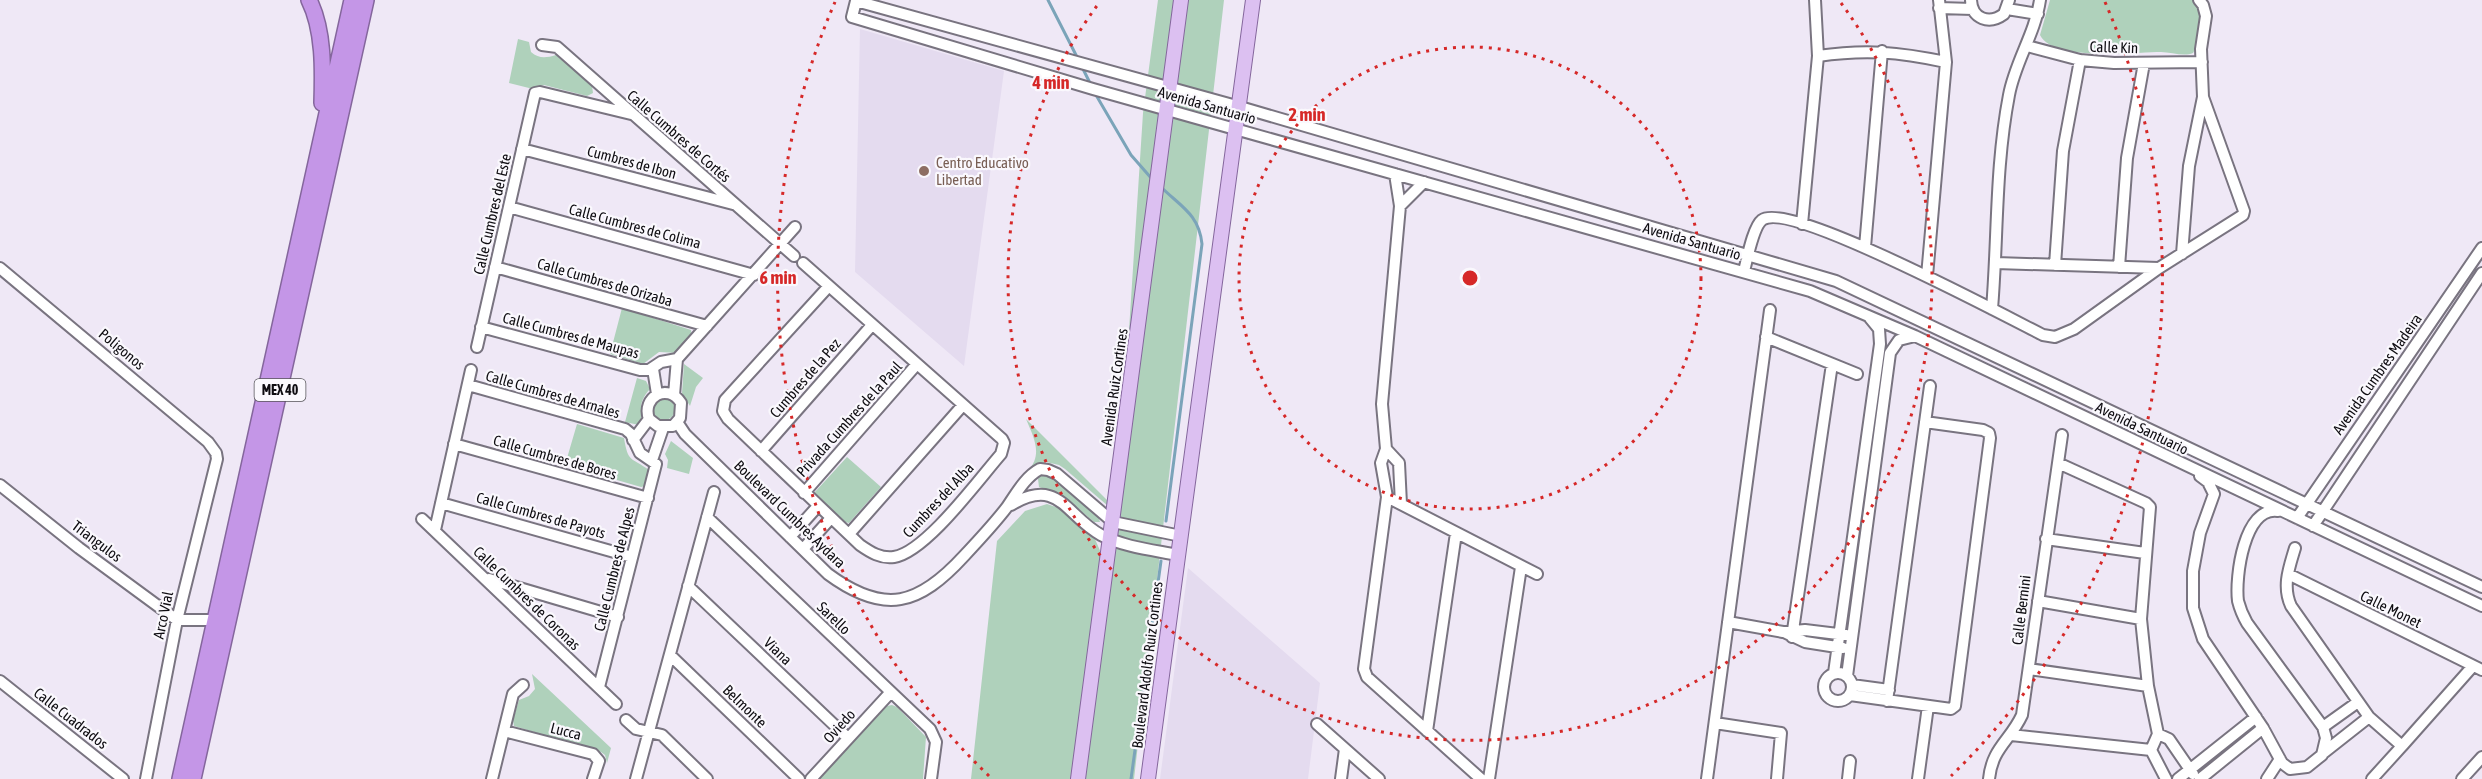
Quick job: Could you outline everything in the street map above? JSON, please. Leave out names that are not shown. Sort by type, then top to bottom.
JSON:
[{"type":"highway","points":[[309,0],[319,36],[323,69],[321,136]]},
{"type":"highway","name":"MEX 40","points":[[180,779],[352,0]]},
{"type":"highway","name":"MEX 40","points":[[193,779],[366,0]]},
{"type":"main road","name":"Avenida Ruiz Cortines","points":[[1078,779],[1159,175],[1180,0]]},
{"type":"main road","points":[[1178,555],[1215,278],[1238,129],[1253,0]]},
{"type":"main road","name":"Boulevard Adolfo Ruiz Cortines","points":[[1148,779],[1178,555]]},
{"type":"street","points":[[1802,224],[1818,56],[1815,0]]},
{"type":"street","points":[[1992,309],[1996,263],[1996,205],[2003,131],[2013,78],[2038,14],[2036,0]]},
{"type":"street","points":[[2182,254],[2189,166],[2203,97],[2202,62],[2206,16],[2199,0]]},
{"type":"street","name":"Avenida Santuario","points":[[2482,587],[1847,286],[1748,254],[1240,107],[856,1],[852,17],[1167,109],[1810,291],[1915,336],[2482,606]]},
{"type":"street","points":[[1927,276],[1946,62],[1939,4],[1972,4],[1981,18],[1993,20],[2004,14],[2008,5],[2038,14]]},
{"type":"street","name":"Calle Cumbres de Cortés","points":[[542,45],[556,47],[798,259]]},
{"type":"street","name":"Calle Kin","points":[[2027,46],[2080,60],[2144,63],[2202,62]]},
{"type":"street","points":[[1818,56],[1852,51],[1882,51],[1946,62]]},
{"type":"street","points":[[1865,247],[1882,51]]},
{"type":"street","points":[[2055,265],[2063,151],[2080,60]]},
{"type":"street","points":[[2119,267],[2127,158],[2144,63]]},
{"type":"street","name":"Calle Cumbres del Este","points":[[477,347],[534,95],[540,92],[631,114]]},
{"type":"street","points":[[1744,271],[1758,225],[1763,219],[1772,217],[1802,224],[1865,247],[2043,335],[2062,336],[2074,330],[2159,268],[2239,219],[2244,213],[2203,97]]},
{"type":"street","name":"Cumbres de Ibon","points":[[522,149],[735,205]]},
{"type":"street","points":[[1395,174],[1400,206],[1382,404],[1386,449],[1381,462],[1387,497],[1364,669],[1367,677],[1482,779]]},
{"type":"street","points":[[1400,206],[1424,182]]},
{"type":"street","points":[[1492,201],[1496,182]]},
{"type":"street","name":"Calle Cumbres de Colima","points":[[508,207],[754,274]]},
{"type":"street","points":[[657,394],[653,369],[661,362],[677,359],[795,227]]},
{"type":"street","name":"Avenida Cumbres Madeira","points":[[2297,518],[2482,248]]},
{"type":"street","name":"Cumbres del Alba","points":[[798,259],[829,286],[872,325],[1002,439],[1003,450],[928,537],[907,553],[885,557],[867,550],[804,493],[728,419],[723,411],[723,404],[829,286]]},
{"type":"street","points":[[1996,263],[2159,268]]},
{"type":"street","name":"Calle Cumbres de Orizaba","points":[[495,267],[707,326]]},
{"type":"street","name":"Poligonos","points":[[0,268],[208,442],[216,453],[217,459]]},
{"type":"street","name":"Avenida Cumbres Madeira","points":[[2313,526],[2482,273]]},
{"type":"street","points":[[1707,779],[1770,310]]},
{"type":"street","points":[[1868,315],[1879,329],[1880,344],[1834,673],[1824,684],[1828,697],[1842,701],[1850,686],[1850,648],[1890,353],[1899,340],[1915,336]]},
{"type":"street","name":"Cumbres de la Pez","points":[[761,451],[872,325]]},
{"type":"street","name":"Calle Cumbres de Maupas","points":[[481,327],[640,370],[653,369]]},
{"type":"street","points":[[1766,337],[1857,374]]},
{"type":"street","points":[[674,394],[663,392],[657,394],[649,402],[647,408],[649,419],[658,426],[663,428],[677,422],[682,408],[674,394],[677,359]]},
{"type":"street","name":"Privada Cumbres de la Paul","points":[[804,493],[917,364]]},
{"type":"street","points":[[1790,633],[1832,364]]},
{"type":"street","points":[[435,530],[471,370]]},
{"type":"street","points":[[2034,392],[2040,377]]},
{"type":"street","name":"Calle Cumbres de Arnales","points":[[468,385],[624,429],[640,453],[652,460]]},
{"type":"street","points":[[1888,695],[1930,386]]},
{"type":"street","points":[[849,534],[963,405]]},
{"type":"street","points":[[633,440],[649,419]]},
{"type":"street","name":"Boulevard Cumbres Aydara","points":[[677,422],[685,434],[828,574],[853,591],[878,598],[904,598],[931,588],[945,577],[1005,509],[1031,475],[1044,469],[1066,481],[1113,522]]},
{"type":"street","points":[[1834,673],[1850,686],[1928,706],[1951,709],[1955,706],[1990,438],[1989,433],[1983,430],[1925,422]]},
{"type":"street","name":"Calle Cumbres de Alpes","points":[[599,687],[656,467],[652,460],[663,428]]},
{"type":"street","name":"Calle Bernini","points":[[1989,779],[1992,758],[2011,735],[2022,715],[2062,435]]},
{"type":"street","name":"Calle Cumbres de Bores","points":[[454,444],[648,498]]},
{"type":"street","points":[[1386,449],[1399,463],[1401,504]]},
{"type":"street","name":"Arco Vial","points":[[146,779],[177,620],[217,459]]},
{"type":"street","points":[[2058,463],[2146,503],[2151,513],[2145,553],[2140,619],[2148,686],[2158,734],[2151,750]]},
{"type":"street","points":[[2186,465],[2208,482],[2214,494],[2200,533],[2194,564],[2192,597],[2195,619],[2214,659],[2264,728],[2287,774],[2307,767],[2369,717]]},
{"type":"street","name":"Triangulos","points":[[0,485],[177,620]]},
{"type":"street","points":[[636,779],[714,492]]},
{"type":"street","points":[[1005,509],[1031,496],[1053,496],[1069,506],[1094,531],[1110,539],[1178,555]]},
{"type":"street","points":[[1387,497],[1537,574]]},
{"type":"street","name":"Calle Cumbres de Payots","points":[[441,503],[632,556]]},
{"type":"street","points":[[790,537],[818,506]]},
{"type":"street","points":[[2284,512],[2268,510],[2259,516],[2251,529],[2239,570],[2239,604],[2253,632],[2324,727],[2326,738],[2322,755]]},
{"type":"street","name":"Sarello","points":[[707,517],[930,729],[936,742],[931,779]]},
{"type":"street","name":"Calle Cumbres de Coronas","points":[[422,519],[616,704]]},
{"type":"street","points":[[803,549],[831,519]]},
{"type":"street","points":[[1113,522],[1181,536]]},
{"type":"street","points":[[1427,731],[1456,533]]},
{"type":"street","points":[[2046,538],[2145,553]]},
{"type":"street","points":[[2295,548],[2288,574],[2286,596],[2291,606],[2369,717],[2402,746]]},
{"type":"street","points":[[1489,779],[1521,567]]},
{"type":"street","name":"Calle Monet","points":[[2288,574],[2477,668]]},
{"type":"street","points":[[485,578],[618,617]]},
{"type":"street","name":"Viana","points":[[688,586],[848,738]]},
{"type":"street","points":[[2038,601],[2140,619]]},
{"type":"street","points":[[177,620],[215,620]]},
{"type":"street","points":[[1728,622],[1790,633],[1852,636]]},
{"type":"street","points":[[1790,633],[1805,642],[1850,648]]},
{"type":"street","name":"Belmonte","points":[[670,655],[799,779]]},
{"type":"street","points":[[2372,779],[2477,668]]},
{"type":"street","points":[[2029,669],[2148,686]]},
{"type":"street","name":"Calle Cuadrados","points":[[0,681],[123,779]]},
{"type":"street","points":[[492,779],[513,694],[523,685]]},
{"type":"street","name":"Oviedo","points":[[811,779],[890,693]]},
{"type":"street","points":[[2324,727],[2358,702]]},
{"type":"street","points":[[1918,779],[1928,706]]},
{"type":"street","points":[[2178,779],[2256,717]]},
{"type":"street","points":[[626,720],[636,729],[649,730],[662,735],[707,779]]},
{"type":"street","points":[[1715,723],[1781,733],[1777,779]]},
{"type":"street","points":[[1317,724],[1379,779]]},
{"type":"street","points":[[2158,734],[2169,739],[2189,770],[2198,779],[2264,728]]},
{"type":"street","name":"Lucca","points":[[504,731],[593,754],[599,761],[593,779]]},
{"type":"street","points":[[2011,735],[2151,750]]},
{"type":"street","points":[[1341,779],[1345,749]]},
{"type":"street","points":[[2151,750],[2166,779]]},
{"type":"street","points":[[2462,779],[2482,757]]},
{"type":"street","points":[[2267,779],[2280,759]]},
{"type":"street","points":[[1848,779],[1850,761]]},
{"type":"shaded area","name":"Centro Educativo Libertad","points":[[860,29],[1004,71],[964,366],[855,272]]},
{"type":"shaded area","points":[[1188,568],[1320,683],[1308,779],[1160,779]]},
{"type":"green space","points":[[1158,0],[1224,0],[1134,779],[971,779],[997,541],[1025,511],[1047,504],[1059,508],[1095,539],[1101,553],[1116,532],[1143,113]]},
{"type":"green space","points":[[2050,0],[2195,0],[2202,12],[2197,46],[2193,53],[2186,55],[2161,52],[2096,54],[2061,49],[2048,43],[2040,35]]},
{"type":"green space","points":[[518,39],[529,42],[531,52],[537,56],[556,55],[592,86],[593,93],[587,96],[544,85],[533,89],[509,83]]},
{"type":"green space","points":[[622,308],[691,330],[692,337],[678,353],[659,352],[643,364],[610,354]]},
{"type":"green space","points":[[684,364],[703,378],[696,387],[690,406],[682,393]]},
{"type":"green space","points":[[637,378],[646,381],[650,389],[643,400],[639,425],[625,422]]},
{"type":"green space","points":[[660,398],[668,398],[675,405],[675,413],[668,420],[660,420],[653,413],[653,405]]},
{"type":"green space","points":[[1026,419],[1110,503],[1108,506],[1059,465],[1046,462],[1030,473],[1028,471],[1033,465],[1036,446]]},
{"type":"green space","points":[[577,424],[624,438],[629,456],[649,470],[646,486],[641,487],[565,465]]},
{"type":"green space","points":[[671,441],[693,458],[689,474],[667,468],[668,460],[665,454]]},
{"type":"green space","points":[[847,457],[881,487],[849,523],[845,522],[814,493]]},
{"type":"green space","points":[[1042,474],[1052,475],[1098,516],[1100,522],[1094,522],[1061,494],[1039,487],[1038,479]]},
{"type":"green space","points":[[532,674],[611,748],[607,763],[605,755],[601,752],[514,726],[513,720],[519,700],[529,696],[535,689]]},
{"type":"green space","points":[[887,706],[897,707],[926,737],[923,779],[817,779]]},
{"type":"waterway","points":[[1048,0],[1077,57]]},
{"type":"waterway","points":[[1083,69],[1090,83]]},
{"type":"waterway","points":[[1096,95],[1131,155],[1152,179]]},
{"type":"waterway","points":[[1161,187],[1188,211],[1197,225],[1202,244],[1166,521]]},
{"type":"waterway","points":[[1131,779],[1161,561]]},
{"type":"place","name":"Centro Educativo Libertad","points":[[924,171]]}]
